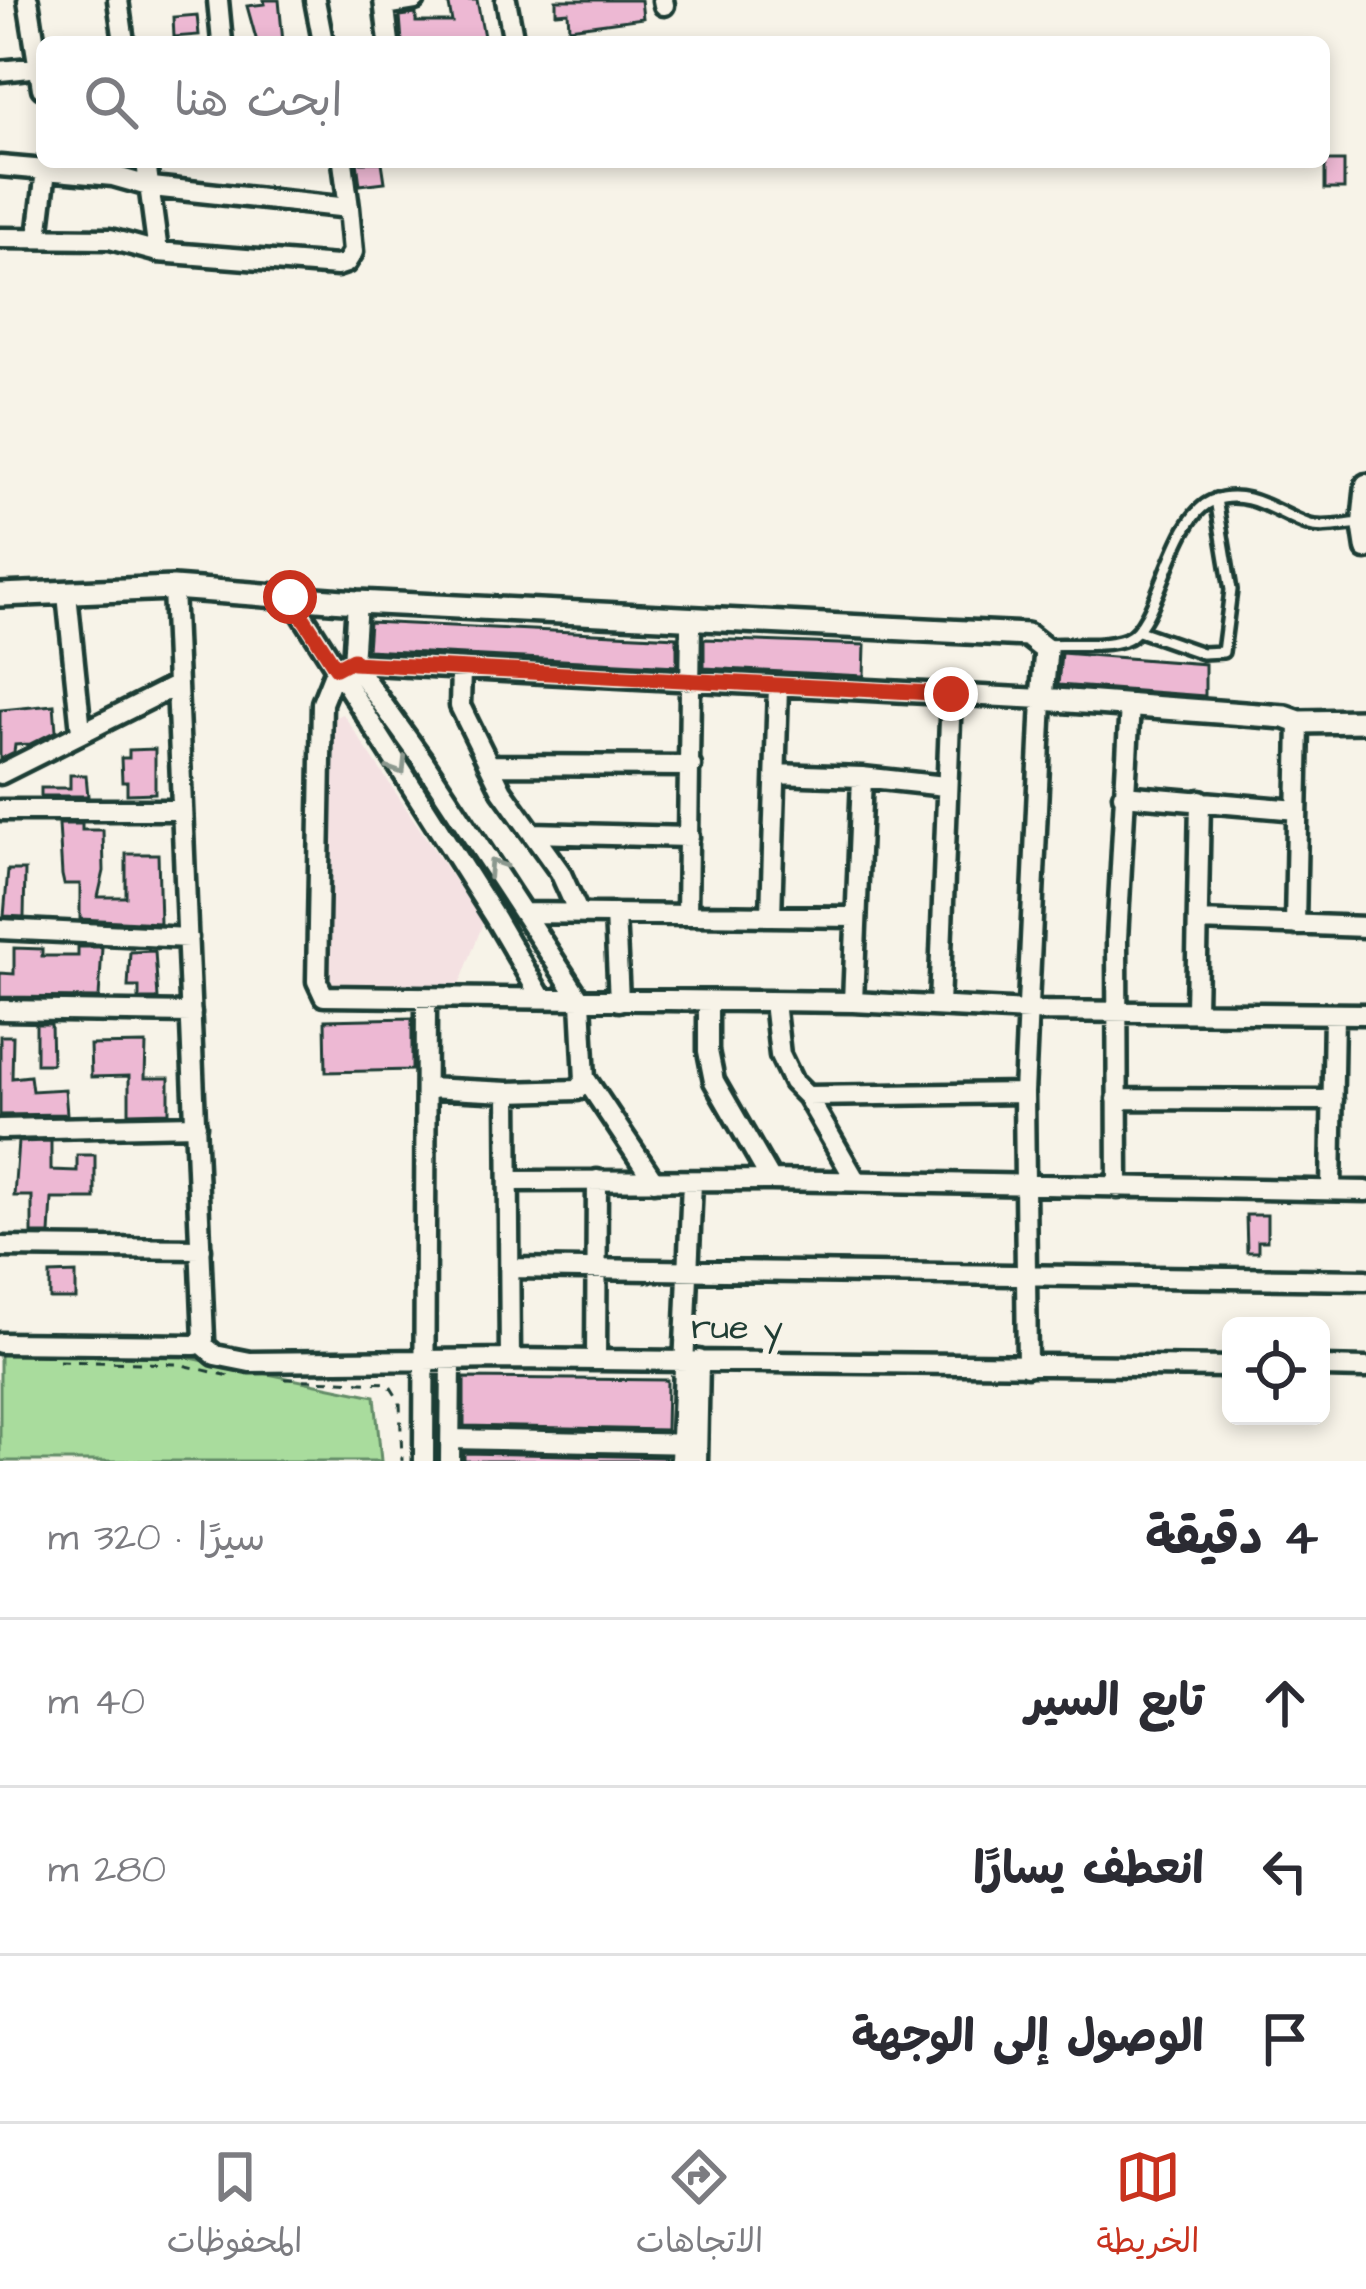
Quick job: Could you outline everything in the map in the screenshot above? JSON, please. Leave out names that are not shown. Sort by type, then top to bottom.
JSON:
[{"type":"street","points":[[28,0],[36,45]]},
{"type":"street","points":[[118,0],[123,36]]},
{"type":"street","points":[[218,0],[221,36]]},
{"type":"street","points":[[315,0],[322,36]]},
{"type":"street","points":[[388,36],[384,2],[415,0]]},
{"type":"street","points":[[506,0],[513,36]]},
{"type":"street","points":[[0,70],[36,67]]},
{"type":"street","points":[[0,166],[36,167]]},
{"type":"street","points":[[38,237],[47,168]]},
{"type":"street","points":[[54,168],[152,187],[350,208]]},
{"type":"street","points":[[147,168],[158,252]]},
{"type":"street","points":[[0,238],[110,239],[158,252],[337,266],[346,263],[353,252],[345,168]]},
{"type":"street","points":[[1366,484],[1361,523],[1366,549]]},
{"type":"street","points":[[173,588],[205,1335],[200,1343]]},
{"type":"street","points":[[0,596],[173,588],[357,602],[1027,635],[1043,644],[1024,1093],[1027,1366]]},
{"type":"street","points":[[67,594],[81,730]]},
{"type":"street","points":[[290,597],[347,663],[525,913],[551,961],[581,1000],[585,1078],[654,1181]]},
{"type":"street","points":[[357,602],[347,663],[322,703],[317,981],[324,996],[1366,1014]]},
{"type":"street","points":[[687,914],[691,619]]},
{"type":"street","points":[[347,663],[1130,704],[1299,722],[1366,721]]},
{"type":"street","points":[[347,663],[541,998]]},
{"type":"street","points":[[461,669],[460,706],[502,791],[560,872],[578,912]]},
{"type":"street","points":[[0,774],[177,685]]},
{"type":"street","points":[[771,916],[778,686]]},
{"type":"street","points":[[939,1006],[951,694]]},
{"type":"street","points":[[1118,1188],[1123,795],[1130,704]]},
{"type":"street","points":[[1295,925],[1299,722]]},
{"type":"street","points":[[489,765],[691,766]]},
{"type":"street","points":[[776,774],[945,786]]},
{"type":"street","points":[[853,1002],[862,777]]},
{"type":"street","points":[[1123,795],[1297,810]]},
{"type":"street","points":[[1196,1010],[1201,800]]},
{"type":"street","points":[[0,810],[182,810]]},
{"type":"street","points":[[532,833],[689,837]]},
{"type":"street","points":[[525,913],[856,917]]},
{"type":"street","points":[[615,914],[620,1001]]},
{"type":"street","points":[[1198,921],[1366,927]]},
{"type":"street","points":[[0,929],[188,938]]},
{"type":"street","points":[[424,1461],[426,999]]},
{"type":"street","points":[[708,1002],[708,1051],[714,1081],[771,1180]]},
{"type":"street","points":[[774,1002],[781,1055],[793,1082],[807,1096],[856,1181]]},
{"type":"street","points":[[0,1010],[191,1012]]},
{"type":"street","points":[[1331,1190],[1334,1014]]},
{"type":"street","points":[[428,1088],[577,1090],[585,1078]]},
{"type":"street","points":[[508,1092],[509,1359]]},
{"type":"street","points":[[807,1096],[1024,1093]]},
{"type":"street","points":[[1117,1099],[1333,1100]]},
{"type":"street","points":[[0,1129],[196,1124]]},
{"type":"street","points":[[596,1360],[597,1180]]},
{"type":"street","points":[[511,1181],[771,1180],[1366,1191]]},
{"type":"street","points":[[451,1439],[689,1453],[692,1182]]},
{"type":"street","points":[[0,1247],[201,1249]]},
{"type":"street","points":[[512,1268],[1366,1280]]},
{"type":"street","name":"rue y","points":[[0,1342],[200,1343],[215,1355],[250,1362],[509,1359],[1222,1367]]},
{"type":"street","points":[[450,1461],[451,1360]]},
{"type":"street","points":[[1330,1367],[1366,1368]]},
{"type":"lane","points":[[1139,631],[1202,653],[1223,652],[1231,590],[1216,499]]},
{"type":"lane","points":[[1043,644],[1123,641],[1139,631],[1173,554],[1202,506],[1216,499],[1259,500],[1310,526],[1361,523]]},
{"type":"path","points":[[51,1361],[178,1364],[243,1377]]},
{"type":"path","points":[[286,1379],[388,1383],[400,1402],[402,1461]]},
{"type":"shaded area","points":[[343,714],[483,923],[459,986],[322,983],[330,719]]},
{"type":"green space","points":[[0,1353],[171,1354],[375,1396],[381,1461],[0,1461]]},
{"type":"building","points":[[264,0],[279,0],[282,36],[255,36],[247,6],[265,4]]},
{"type":"building","points":[[448,0],[477,0],[484,36],[402,36],[400,16],[416,14],[416,22],[452,22]]},
{"type":"building","points":[[556,0],[641,0],[643,18],[569,28],[568,12],[556,13]]},
{"type":"building","points":[[197,15],[199,35],[174,36],[173,17]]},
{"type":"building","points":[[1330,161],[1344,161],[1344,189],[1325,189],[1325,168],[1330,168]]},
{"type":"building","points":[[358,168],[383,168],[385,182],[360,185]]},
{"type":"building","points":[[369,622],[677,637],[677,666],[367,650]]},
{"type":"building","points":[[704,639],[865,645],[864,676],[704,668]]},
{"type":"building","points":[[1061,653],[1205,664],[1205,696],[1058,685]]},
{"type":"building","points":[[54,705],[56,731],[30,744],[15,745],[14,752],[0,759],[0,710]]},
{"type":"building","points":[[155,749],[155,793],[127,794],[121,758],[129,758],[129,750]]},
{"type":"building","points":[[70,775],[86,775],[88,796],[41,796],[41,788],[70,788]]},
{"type":"building","points":[[59,824],[103,830],[104,871],[98,897],[126,897],[126,854],[158,854],[160,923],[80,919],[80,884],[64,884],[62,875]]},
{"type":"building","points":[[8,870],[25,870],[24,917],[4,916]]},
{"type":"building","points":[[78,947],[102,947],[99,998],[0,997],[0,973],[14,974],[14,948],[42,949],[42,956],[78,956]]},
{"type":"building","points":[[155,951],[158,999],[139,999],[139,987],[128,987],[130,952]]},
{"type":"building","points":[[412,1018],[412,1070],[326,1072],[325,1020]]},
{"type":"building","points":[[36,1024],[51,1024],[52,1064],[36,1064]]},
{"type":"building","points":[[0,1036],[13,1036],[12,1078],[30,1076],[32,1091],[65,1089],[67,1114],[0,1115]]},
{"type":"building","points":[[146,1044],[145,1078],[169,1078],[169,1112],[129,1113],[129,1076],[91,1077],[90,1045]]},
{"type":"building","points":[[51,1141],[51,1170],[77,1171],[77,1155],[95,1155],[95,1199],[52,1199],[50,1234],[32,1234],[32,1196],[14,1196],[18,1142]]},
{"type":"building","points":[[1246,1215],[1267,1215],[1267,1241],[1258,1241],[1258,1252],[1247,1252]]},
{"type":"building","points":[[76,1273],[76,1299],[50,1299],[50,1274]]},
{"type":"building","points":[[464,1378],[667,1380],[666,1430],[464,1426]]},
{"type":"building","points":[[464,1453],[665,1457],[665,1461],[464,1461]]},
{"type":"route","points":[[290,597],[336,668],[353,659],[353,663],[951,694]]}]
